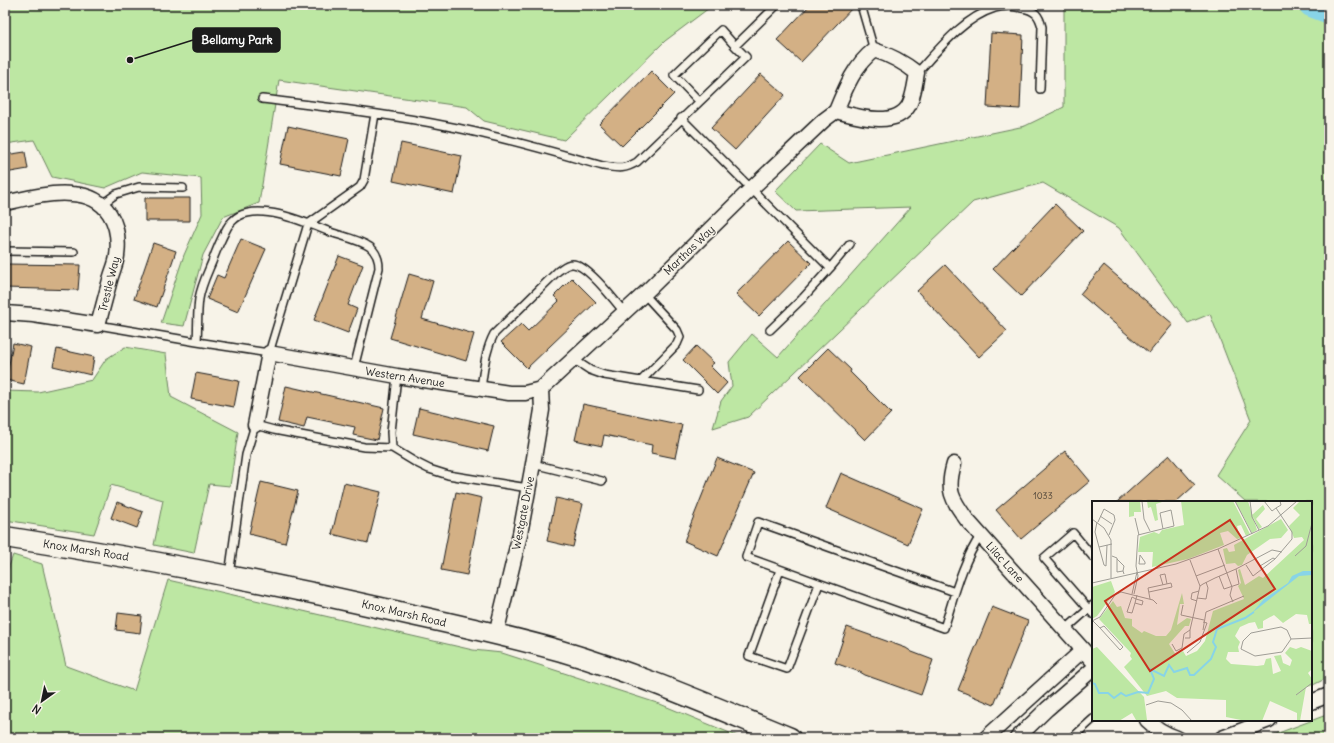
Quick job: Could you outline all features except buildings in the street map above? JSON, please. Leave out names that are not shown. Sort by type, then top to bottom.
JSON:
[{"type":"main road","name":"Knox Marsh Road","points":[[5,537],[91,550],[229,576],[496,634],[561,651],[618,670],[790,738]]},
{"type":"street","points":[[836,111],[877,119],[890,118],[900,114],[908,108],[912,99],[917,72],[904,62],[889,54],[874,50]]},
{"type":"street","name":"Marthas Way","points":[[541,390],[644,294],[752,188],[824,120],[836,111],[840,100],[858,67],[865,57],[874,50]]},
{"type":"street","name":"Trestle Way","points":[[5,202],[57,194],[73,194],[89,197],[109,212],[116,227],[118,242],[116,258],[98,324]]},
{"type":"street","points":[[5,313],[33,315],[98,324]]},
{"type":"street","points":[[255,425],[269,353]]},
{"type":"street","name":"Western Avenue","points":[[269,353],[397,376],[509,393],[525,393],[541,390]]},
{"type":"street","name":"Westgate Drive","points":[[496,634],[520,534],[533,464],[542,410],[541,390]]},
{"type":"street","name":"Lilac Lane","points":[[954,464],[950,477],[950,485],[952,496],[958,507],[1092,660]]},
{"type":"street","points":[[986,738],[1083,650]]},
{"type":"street","points":[[1017,738],[1047,709],[1092,670]]},
{"type":"street","points":[[1312,702],[1329,694]]},
{"type":"street","points":[[1147,721],[1156,729],[1169,736],[1177,738]]},
{"type":"street","points":[[1222,738],[1267,721]]},
{"type":"lane","points":[[735,46],[777,5]]},
{"type":"lane","points":[[861,5],[874,50]]},
{"type":"lane","points":[[917,72],[952,36],[980,15],[995,8],[1010,6],[1025,8],[1033,11],[1040,18],[1042,27],[1040,89]]},
{"type":"lane","points":[[262,99],[374,114],[452,127],[497,137],[603,166],[627,168],[637,162],[746,57],[721,30],[674,75],[699,101]]},
{"type":"lane","points":[[98,324],[269,353],[308,224],[360,187],[364,180],[374,114]]},
{"type":"lane","points":[[681,118],[830,268]]},
{"type":"lane","points":[[101,205],[116,194],[139,187],[183,188]]},
{"type":"lane","points":[[197,342],[199,300],[201,292],[227,227],[239,216],[254,212],[270,213],[286,216],[308,224],[365,245],[376,252],[379,259],[379,268],[354,368]]},
{"type":"lane","points":[[770,330],[801,300],[850,244]]},
{"type":"lane","points":[[5,251],[74,252]]},
{"type":"lane","points":[[481,388],[486,354],[494,334],[558,271],[566,265],[573,264],[581,266],[589,272],[624,312]]},
{"type":"lane","points":[[641,381],[677,344],[680,337],[677,330],[644,294]]},
{"type":"lane","points":[[573,359],[590,370],[604,375],[698,390]]},
{"type":"lane","points":[[392,448],[391,432],[397,376]]},
{"type":"lane","points":[[229,576],[246,455],[255,425],[364,448],[392,448],[422,465],[448,475],[528,488]]},
{"type":"lane","points":[[533,464],[602,482]]},
{"type":"lane","points":[[955,592],[758,522],[746,557],[944,628],[955,592],[969,555],[981,535]]},
{"type":"lane","points":[[1066,629],[1092,609],[1044,558],[1073,533],[1092,556]]},
{"type":"lane","points":[[780,570],[749,656],[787,669],[819,584]]},
{"type":"lane","points":[[1072,738],[1092,720]]},
{"type":"green space","points":[[5,5],[713,5],[665,41],[564,140],[484,121],[467,107],[279,80],[259,203],[223,217],[203,255],[184,326],[161,323],[184,255],[202,214],[201,178],[142,172],[105,188],[52,177],[34,140],[5,144]]},
{"type":"green space","points":[[1064,5],[1329,5],[1329,677],[1312,686],[1312,501],[1245,501],[1216,475],[1251,420],[1210,314],[1188,323],[1119,228],[1043,183],[973,202],[748,417],[713,428],[721,401],[732,386],[729,362],[752,334],[778,357],[911,207],[796,211],[775,191],[820,144],[849,163],[1025,126],[1064,107]]},
{"type":"green space","points":[[125,347],[166,354],[171,397],[238,432],[230,486],[209,484],[194,553],[154,545],[163,500],[111,485],[94,534],[5,520],[5,391],[38,392],[92,380],[106,359]]},
{"type":"green space","points":[[13,555],[42,564],[66,666],[134,691],[168,580],[473,650],[502,653],[660,704],[742,738],[5,738],[5,578]]},
{"type":"green space","points":[[1329,714],[1329,738],[1265,738],[1312,721]]},
{"type":"waterway","points":[[1311,5],[1327,11],[1329,9]]},
{"type":"place","name":"Bellamy Park","points":[[130,60]]}]
